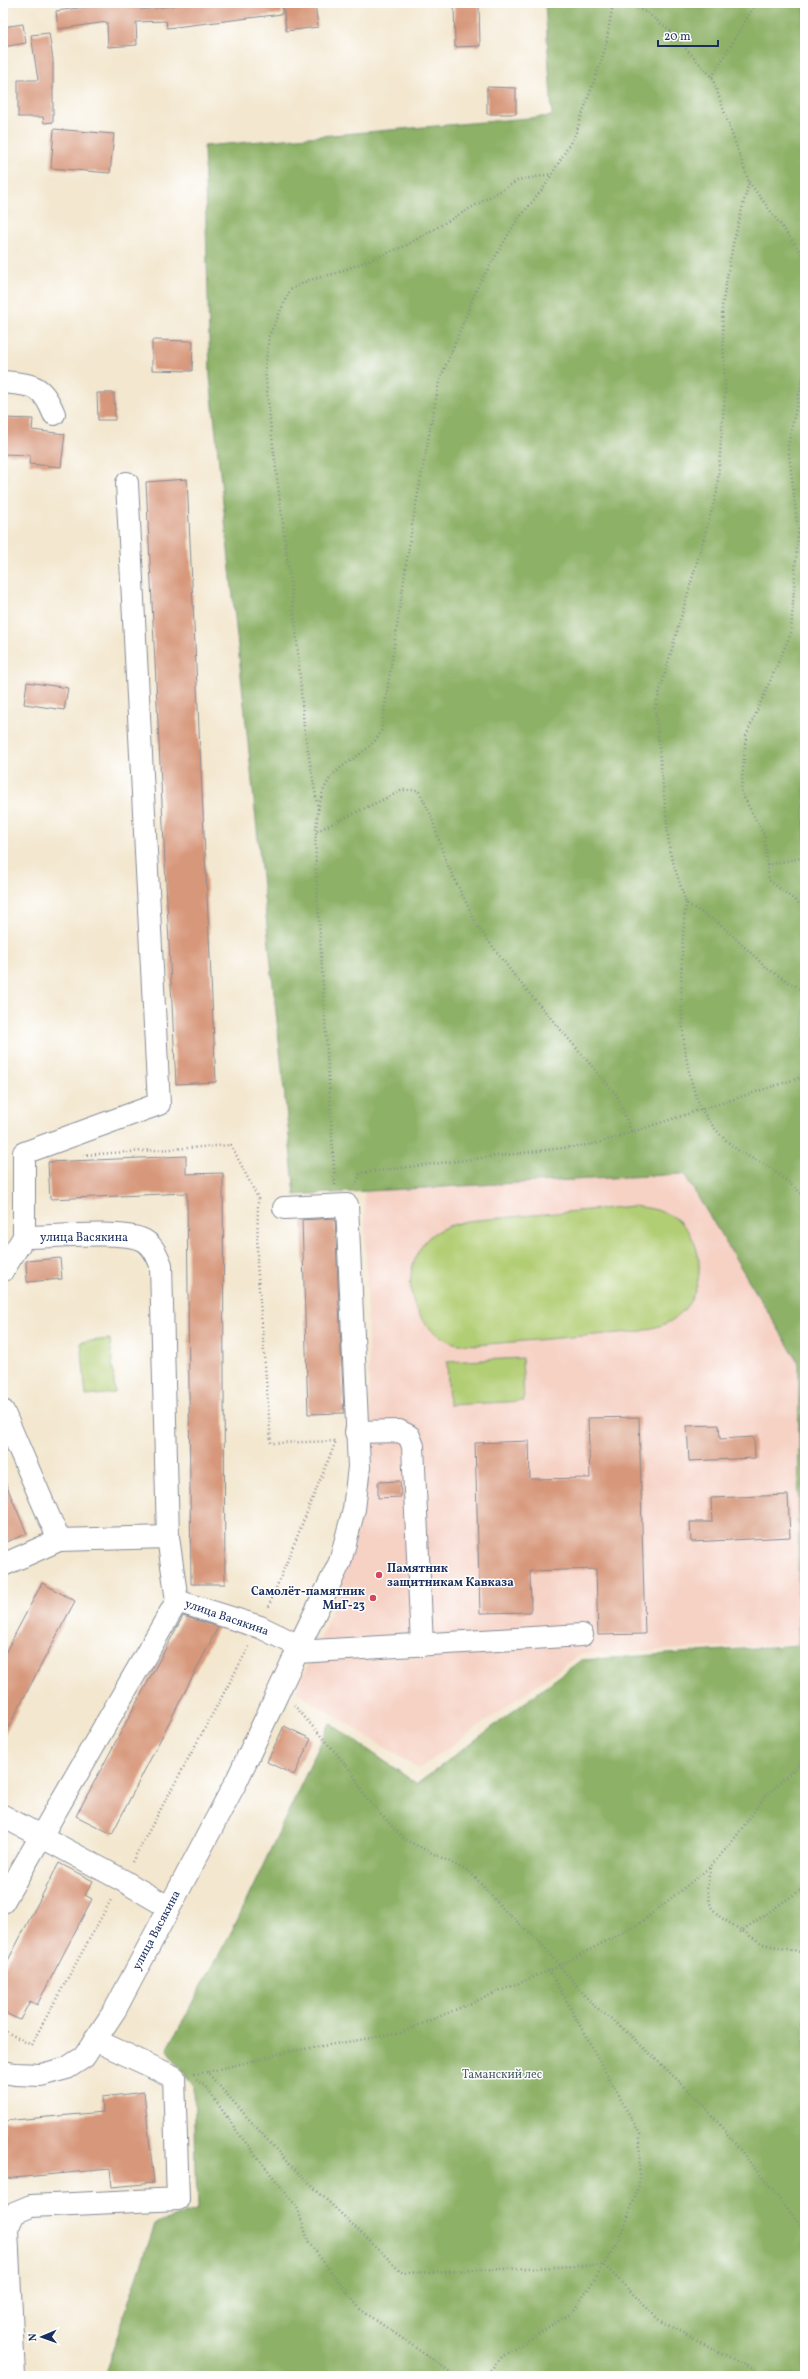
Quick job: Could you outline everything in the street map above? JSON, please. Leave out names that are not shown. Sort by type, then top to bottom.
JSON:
[{"type":"street","points":[[3,382],[32,385],[47,397],[54,414]]},
{"type":"street","points":[[24,1237],[24,1153],[159,1104],[127,483]]},
{"type":"street","points":[[284,1208],[343,1205],[358,1467],[354,1509],[340,1562],[298,1649],[422,1645],[582,1635]]},
{"type":"street","name":"улица Васякина","points":[[3,1270],[24,1237],[124,1235],[142,1239],[155,1250],[161,1265],[168,1537],[177,1600],[260,1627],[298,1649],[278,1689],[237,1780],[115,2010],[84,2057],[67,2068],[41,2075],[3,2072]]},
{"type":"street","points":[[3,1410],[59,1540]]},
{"type":"street","points":[[356,1432],[399,1431],[409,1436],[413,1446],[422,1645]]},
{"type":"street","points":[[3,1565],[59,1540],[168,1537]]},
{"type":"street","points":[[3,1902],[40,1835],[177,1600]]},
{"type":"street","points":[[3,1816],[122,1880],[168,1908]]},
{"type":"street","points":[[14,2376],[7,2229],[14,2213],[31,2206],[178,2199],[181,2076],[95,2040]]},
{"type":"path","points":[[343,1205],[333,1176],[332,1114],[317,878],[317,831],[319,805],[329,779],[370,746],[381,732],[415,513],[439,382],[478,286],[515,223],[552,174],[575,135],[605,50],[613,3]]},
{"type":"path","points":[[626,3],[646,12],[668,29],[712,76],[749,182],[805,258]]},
{"type":"path","points":[[712,76],[756,3]]},
{"type":"path","points":[[319,813],[304,727],[296,629],[270,421],[265,369],[268,336],[290,290],[309,280],[337,274],[405,246],[520,180],[552,174]]},
{"type":"path","points":[[749,182],[733,244],[722,306],[725,390],[717,492],[655,708],[670,853],[686,903],[682,942],[682,1018],[690,1076],[702,1111],[715,1129],[730,1144],[769,1167],[805,1196]]},
{"type":"path","points":[[805,368],[788,445],[798,529],[791,633],[746,736],[741,792],[764,835],[769,880],[805,908]]},
{"type":"path","points":[[317,831],[403,790],[418,790],[430,813],[446,862],[478,927],[517,979],[616,1094],[632,1133]]},
{"type":"path","points":[[767,865],[805,857]]},
{"type":"path","points":[[686,903],[720,924],[768,969],[805,992]]},
{"type":"path","points":[[343,1205],[360,1173],[595,1144],[702,1111],[805,1076]]},
{"type":"path","points":[[3,2030],[31,2045],[260,1627],[336,1441],[271,1443],[257,1263],[258,1198],[231,1145],[80,1156]]},
{"type":"path","points":[[278,1689],[340,1756],[353,1773],[364,1796],[404,1838],[470,1872],[506,1912],[538,1940],[592,2004],[628,2033],[704,2105],[805,2231]]},
{"type":"path","points":[[181,2076],[208,2072],[287,2052],[400,2033],[559,1966],[639,1924],[710,1867],[732,1842],[763,1799],[805,1758]]},
{"type":"path","points":[[710,1867],[707,1889],[710,1907],[740,1932],[763,1944],[805,1952]]},
{"type":"path","points":[[740,1932],[805,1887]]},
{"type":"path","points":[[484,2376],[503,2356],[573,2312],[620,2240],[639,2185],[640,2134],[549,1970]]},
{"type":"path","points":[[208,2072],[287,2162],[403,2273],[604,2265],[660,2321],[756,2371],[762,2376]]},
{"type":"path","points":[[181,2076],[205,2086],[239,2134],[297,2207],[309,2243],[360,2309],[456,2376]]},
{"type":"shaded area","points":[[685,1172],[802,1362],[802,1643],[580,1654],[419,1769],[296,1691],[325,1628],[354,1547],[375,1447],[370,1419],[364,1189]]},
{"type":"green space","name":"Таманский лес","points":[[545,3],[805,3],[805,2376],[104,2376],[155,2224],[197,2209],[194,2086],[167,2050],[235,1925],[330,1723],[417,1784],[581,1660],[798,1645],[799,1363],[684,1174],[295,1195],[210,377],[204,146],[552,116]]},
{"type":"green space","points":[[633,1206],[657,1210],[674,1217],[689,1233],[696,1246],[699,1261],[699,1276],[695,1291],[688,1304],[678,1316],[665,1324],[642,1331],[476,1345],[454,1343],[437,1335],[426,1325],[418,1313],[413,1299],[411,1285],[412,1271],[416,1256],[424,1243],[438,1231],[467,1221]]},
{"type":"green space","points":[[110,1339],[115,1393],[86,1396],[81,1342]]},
{"type":"green space","points":[[522,1358],[524,1401],[449,1405],[447,1362]]},
{"type":"building","points":[[191,3],[282,3],[282,14],[167,28],[166,21],[136,22],[137,45],[108,47],[107,22],[58,29],[56,11],[93,6],[141,4],[141,10]]},
{"type":"building","points":[[283,3],[315,3],[318,27],[286,31]]},
{"type":"building","points":[[454,3],[479,3],[480,46],[455,47]]},
{"type":"building","points":[[23,24],[26,43],[3,47],[3,27]]},
{"type":"building","points":[[49,33],[53,60],[53,122],[44,123],[43,117],[18,117],[18,80],[38,80],[31,35]]},
{"type":"building","points":[[487,87],[516,88],[516,114],[487,114]]},
{"type":"building","points":[[54,129],[114,134],[110,173],[51,168]]},
{"type":"building","points":[[152,340],[193,341],[192,371],[152,370]]},
{"type":"building","points":[[97,393],[114,393],[115,420],[98,420]]},
{"type":"building","points":[[3,418],[33,419],[32,430],[65,434],[61,467],[29,464],[30,455],[3,454]]},
{"type":"building","points":[[187,479],[216,1082],[176,1084],[146,482]]},
{"type":"building","points":[[27,682],[68,688],[64,710],[24,704]]},
{"type":"building","points":[[186,1156],[186,1174],[223,1173],[225,1584],[191,1584],[187,1193],[50,1199],[48,1162]]},
{"type":"building","points":[[335,1218],[344,1413],[308,1414],[302,1220]]},
{"type":"building","points":[[60,1258],[62,1279],[27,1282],[26,1261]]},
{"type":"building","points":[[639,1417],[645,1634],[598,1635],[596,1569],[530,1571],[531,1612],[480,1613],[475,1443],[529,1441],[530,1479],[590,1478],[588,1418]]},
{"type":"building","points":[[719,1425],[720,1439],[754,1437],[755,1458],[689,1461],[687,1426]]},
{"type":"building","points":[[3,1477],[27,1534],[3,1543]]},
{"type":"building","points":[[400,1481],[401,1497],[378,1498],[378,1482]]},
{"type":"building","points":[[788,1495],[790,1537],[691,1542],[690,1522],[712,1522],[711,1498]]},
{"type":"building","points":[[42,1583],[75,1601],[3,1737],[3,1657]]},
{"type":"building","points":[[183,1616],[218,1627],[112,1834],[76,1816]]},
{"type":"building","points":[[284,1726],[311,1739],[294,1775],[267,1762]]},
{"type":"building","points":[[59,1863],[93,1881],[85,1895],[92,1899],[37,2005],[30,2001],[20,2020],[3,2012],[3,1970]]},
{"type":"building","points":[[144,2092],[154,2183],[112,2187],[110,2169],[3,2179],[3,2121],[103,2112],[102,2097]]},
{"type":"place","name":"Памятник защитникам Кавказа","points":[[379,1575]]},
{"type":"place","name":"Самолёт-памятник МиГ-23","points":[[373,1598]]}]
